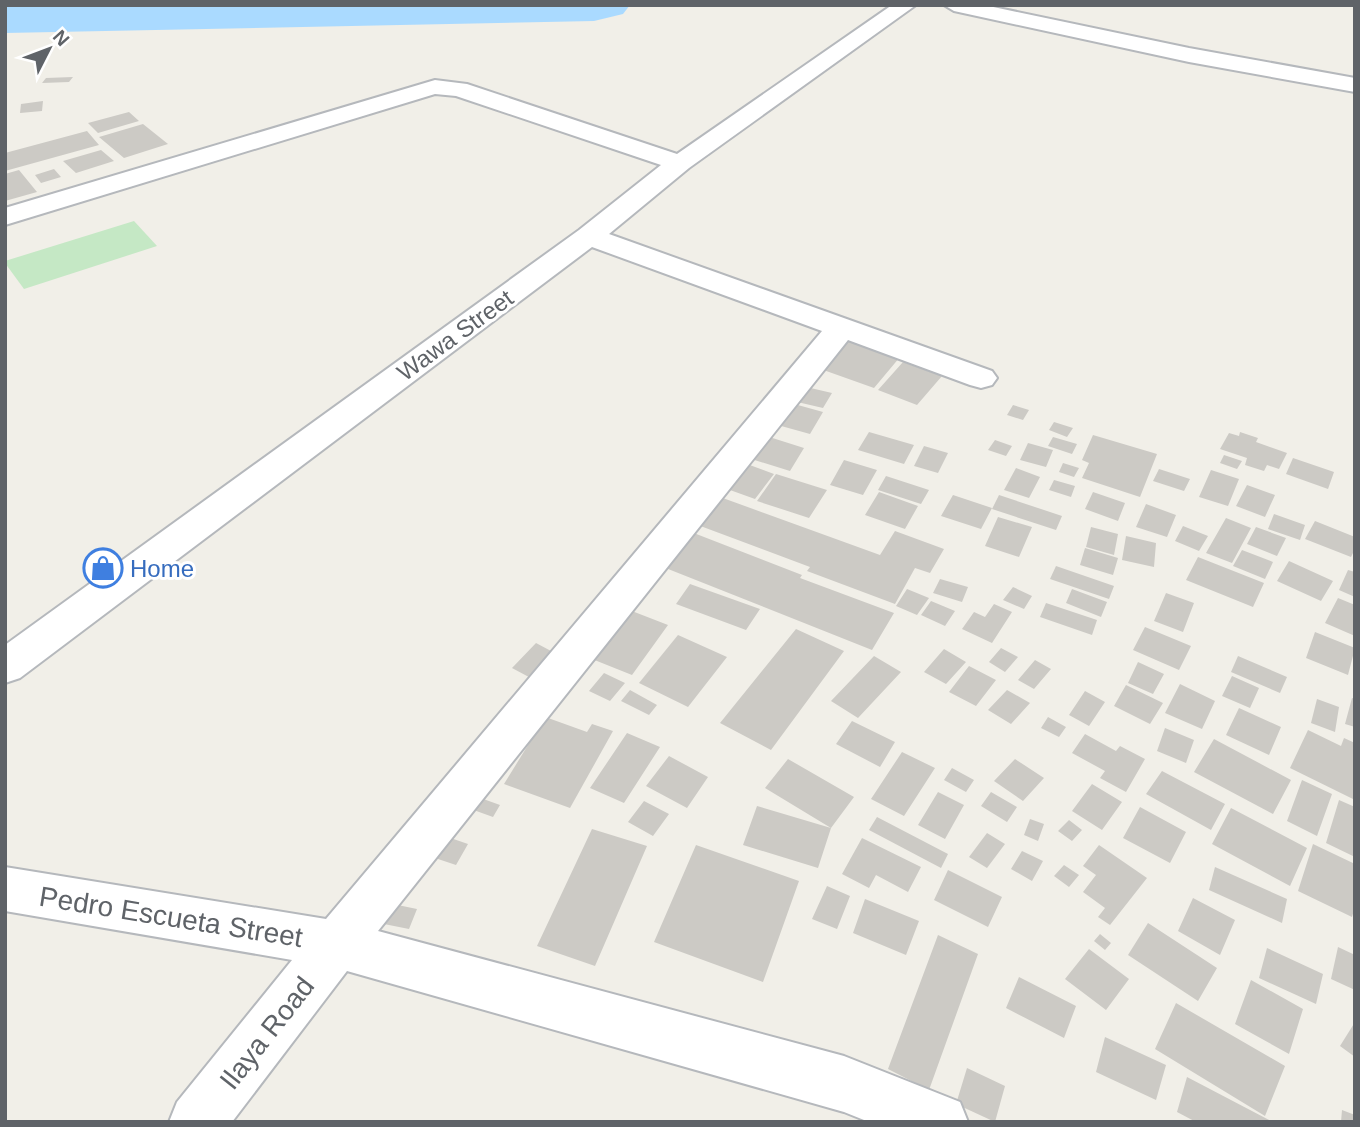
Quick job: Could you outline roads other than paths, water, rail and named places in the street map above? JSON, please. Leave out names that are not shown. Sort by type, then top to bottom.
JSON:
[{"type":"street","name":"Wawa Street","points":[[5,667],[589,236],[680,163],[906,5]]},
{"type":"street","points":[[954,5],[1189,55],[1355,85]]},
{"type":"street","points":[[5,217],[413,92],[435,88],[459,89],[680,163]]},
{"type":"street","points":[[589,236],[981,378]]},
{"type":"street","name":"Ilaya Road","points":[[197,1122],[337,944],[842,327]]},
{"type":"street","name":"Pedro Escueta Street","points":[[5,889],[337,944],[844,1083],[940,1122]]},
{"type":"waterway","points":[[5,20],[594,8],[608,5]]},
{"type":"place","name":"Home","points":[[103,568]]}]
